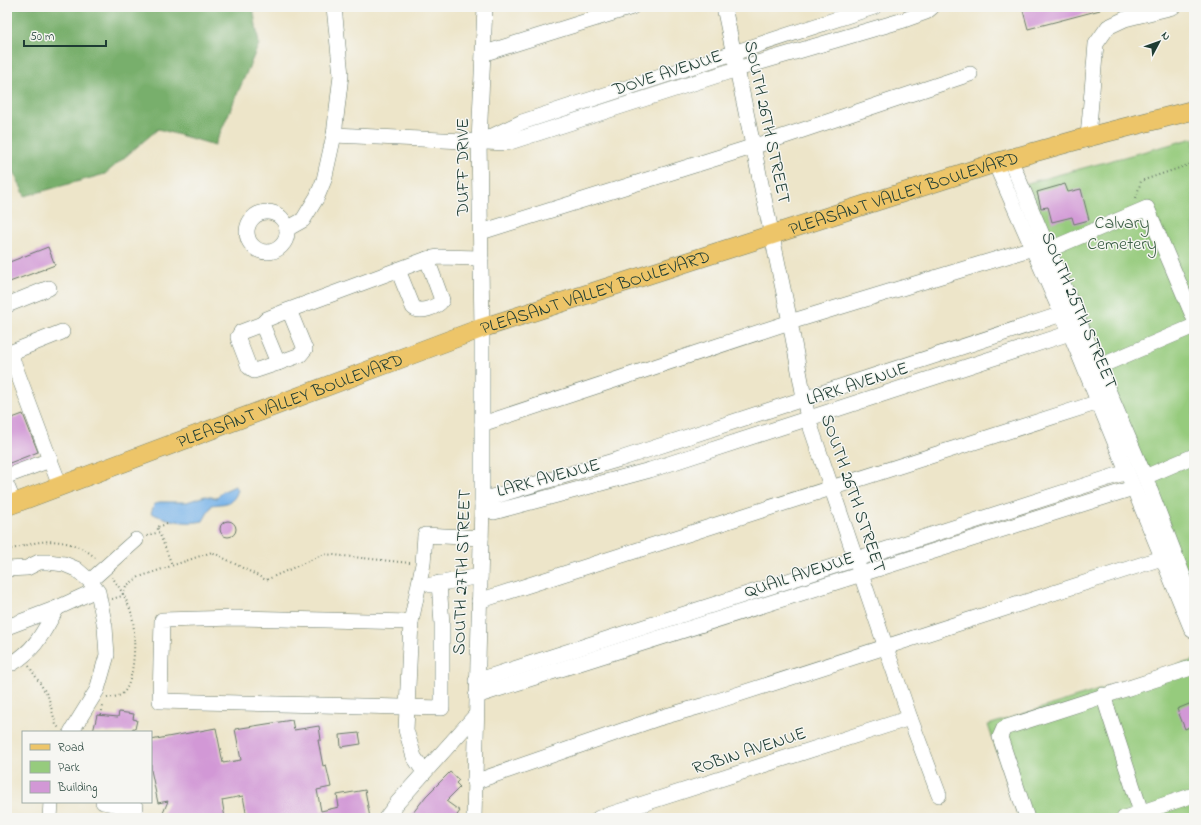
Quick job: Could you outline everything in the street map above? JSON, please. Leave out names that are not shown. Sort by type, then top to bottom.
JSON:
[{"type":"main road","name":"PLEASANT VALLEY BOULEVARD","points":[[9,498],[60,486],[482,328],[1002,161],[1194,110]]},
{"type":"street","points":[[288,229],[303,220],[316,197],[324,180],[334,135],[341,75],[334,7]]},
{"type":"street","name":"DUFF DRIVE","points":[[482,328],[479,142],[485,7]]},
{"type":"street","points":[[484,53],[632,7]]},
{"type":"street","name":"SOUTH 26TH STREET","points":[[724,7],[755,146],[808,419],[910,718],[939,795]]},
{"type":"street","name":"DOVE AVENUE","points":[[479,142],[522,122],[874,7]]},
{"type":"street","name":"DOVE AVENUE","points":[[334,135],[507,143],[737,69],[904,20],[926,12],[932,7]]},
{"type":"street","points":[[1088,137],[1096,44],[1108,27],[1113,24],[1125,19],[1173,7]]},
{"type":"street","points":[[481,232],[755,146],[970,74]]},
{"type":"street","points":[[1002,161],[1048,250],[1191,589],[1194,604]]},
{"type":"street","name":"SOUTH 25TH STREET","points":[[1002,161],[1033,248],[1099,402],[1192,630]]},
{"type":"street","points":[[1048,250],[1147,208],[1194,318]]},
{"type":"street","points":[[482,424],[790,322],[1033,248]]},
{"type":"street","points":[[289,310],[305,349],[300,355],[254,371],[249,367],[238,337],[241,332],[262,324],[267,319],[289,310],[427,259],[439,257],[481,258]]},
{"type":"street","points":[[398,270],[413,307],[418,311],[422,311],[438,304],[442,300],[427,259]]},
{"type":"street","points":[[7,304],[49,288]]},
{"type":"street","name":"LARK AVENUE","points":[[1062,314],[620,459],[492,497],[482,504],[494,512],[650,470],[1070,333]]},
{"type":"street","points":[[262,324],[278,363]]},
{"type":"street","points":[[1098,367],[1194,326]]},
{"type":"street","name":"SOUTH 27TH STREET","points":[[474,818],[475,716],[482,504],[482,328]]},
{"type":"street","points":[[60,486],[9,354],[62,332]]},
{"type":"street","points":[[479,601],[1099,402]]},
{"type":"street","points":[[1144,477],[1194,456]]},
{"type":"street","points":[[7,476],[50,460]]},
{"type":"street","name":"QUAIL AVENUE","points":[[476,681],[1127,472]]},
{"type":"street","name":"QUAIL AVENUE","points":[[476,696],[1133,488]]},
{"type":"street","points":[[1068,491],[1074,507]]},
{"type":"street","points":[[960,525],[966,541]]},
{"type":"street","points":[[424,772],[414,757],[407,735],[407,707],[410,622],[423,564],[425,535],[481,538]]},
{"type":"street","points":[[7,627],[57,608],[93,585],[136,540]]},
{"type":"street","points":[[474,782],[659,718],[705,705],[1033,601],[1162,558]]},
{"type":"street","points":[[7,569],[27,568],[39,562],[48,562],[76,569],[93,585],[105,627],[107,655],[97,690],[72,731]]},
{"type":"street","points":[[418,587],[480,576]]},
{"type":"street","points":[[410,622],[235,618],[162,620],[160,701],[442,708],[442,624],[439,583]]},
{"type":"street","points":[[732,598],[737,613]]},
{"type":"street","points":[[7,660],[13,663],[24,657],[36,645],[57,608]]},
{"type":"street","points":[[1027,818],[1000,737],[1004,728],[1194,667]]},
{"type":"street","points":[[1103,696],[1142,815]]},
{"type":"street","points":[[386,818],[424,772],[475,716]]},
{"type":"street","name":"ROBIN AVENUE","points":[[599,818],[910,718]]},
{"type":"street","points":[[1124,818],[1142,815],[1194,795]]},
{"type":"street","points":[[50,818],[51,803]]},
{"type":"street","points":[[108,803],[136,808],[131,818]]},
{"type":"path","points":[[1132,214],[1141,181],[1194,163]]},
{"type":"path","points":[[166,524],[157,527],[172,566]]},
{"type":"path","points":[[104,699],[119,695],[125,690],[132,667],[134,632],[132,614],[122,596],[126,586],[139,577],[212,552],[266,580],[324,554],[423,564]]},
{"type":"path","points":[[24,657],[48,696],[56,725]]},
{"type":"green space","points":[[7,7],[253,7],[259,44],[215,145],[158,129],[105,174],[25,196],[7,156]]},
{"type":"green space","name":"Calvary Cemetery","points":[[1194,138],[1194,596],[1024,184]]},
{"type":"green space","points":[[1194,660],[1194,818],[1019,818],[988,725]]},
{"type":"water","points":[[235,486],[238,490],[234,498],[225,503],[212,505],[203,521],[177,521],[163,518],[151,513],[154,505],[159,502],[187,502],[205,496],[217,498],[222,492]]},
{"type":"building","points":[[1022,7],[1099,7],[1100,10],[1028,29]]},
{"type":"building","points":[[1065,184],[1068,192],[1081,189],[1089,220],[1074,224],[1072,217],[1052,222],[1048,207],[1041,208],[1037,192]]},
{"type":"building","points":[[48,247],[55,265],[7,283],[7,263]]},
{"type":"building","points":[[23,414],[38,452],[7,464],[7,420]]},
{"type":"building","points":[[228,521],[234,523],[236,529],[234,535],[228,537],[222,535],[220,529],[222,523]]},
{"type":"building","points":[[1194,702],[1194,725],[1185,729],[1177,709]]},
{"type":"building","points":[[119,712],[134,714],[133,719],[137,720],[135,729],[133,728],[132,731],[93,731],[97,715],[118,717]]},
{"type":"building","points":[[292,720],[294,730],[319,726],[321,740],[318,740],[323,766],[326,765],[331,787],[317,790],[321,811],[339,807],[337,795],[365,790],[370,818],[247,818],[243,796],[222,800],[225,818],[161,818],[168,801],[158,803],[152,775],[152,740],[216,728],[223,763],[241,760],[235,729]]},
{"type":"building","points":[[359,733],[361,744],[341,747],[340,735]]},
{"type":"building","points":[[450,772],[459,780],[456,783],[460,787],[446,801],[460,811],[455,818],[409,818],[426,796]]}]
